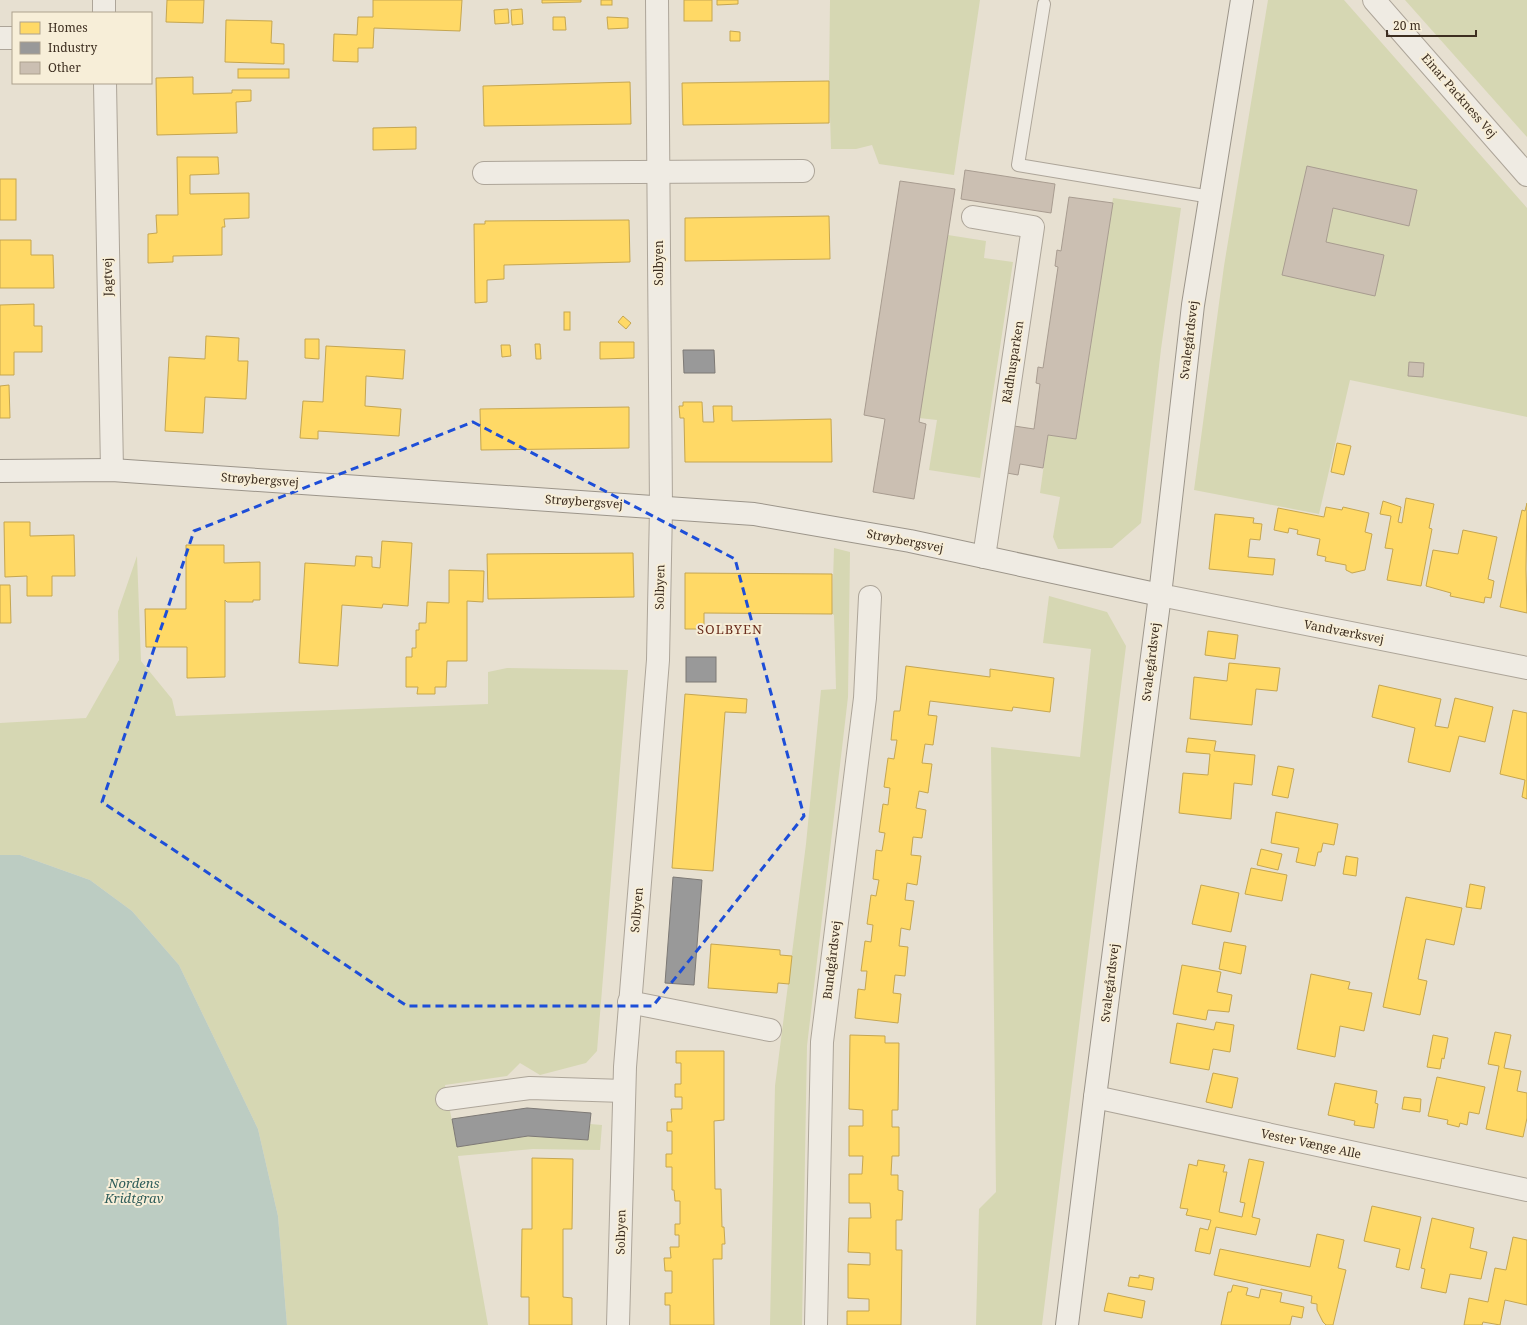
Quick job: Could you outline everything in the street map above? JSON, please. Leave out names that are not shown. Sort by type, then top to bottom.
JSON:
[{"type":"street","points":[[104,0],[104,12]]},
{"type":"street","name":"Solbyen","points":[[618,1325],[624,1091],[629,1002],[658,660],[661,508],[657,0]]},
{"type":"street","name":"Svalegårdsvej","points":[[1067,1325],[1160,595],[1193,305],[1242,0]]},
{"type":"street","name":"Einar Packness Vej","points":[[1374,0],[1527,175]]},
{"type":"street","points":[[0,38],[12,38]]},
{"type":"street","name":"Jagtvej","points":[[105,84],[112,470]]},
{"type":"street","points":[[484,173],[803,171]]},
{"type":"street","name":"Rådhusparken","points":[[973,217],[1033,227],[984,557]]},
{"type":"street","name":"Strøybergsvej","points":[[0,471],[112,470],[754,514],[891,537],[1160,595]]},
{"type":"street","name":"Vandværksvej","points":[[1160,595],[1527,668]]},
{"type":"street","name":"Bundgårdsvej","points":[[816,1325],[822,1042],[865,698],[870,597]]},
{"type":"street","points":[[629,1002],[770,1030]]},
{"type":"street","points":[[447,1099],[530,1088],[624,1091]]},
{"type":"street","name":"Vester Vænge Alle","points":[[1095,1097],[1527,1190]]},
{"type":"lane","points":[[1044,4],[1018,165],[1211,196]]},
{"type":"highlighted area","points":[[473,422],[735,559],[804,816],[653,1006],[407,1006],[102,802],[194,531]]},
{"type":"green space","points":[[830,0],[980,0],[954,175],[879,164],[872,145],[856,149],[831,149],[829,81]]},
{"type":"green space","points":[[1268,0],[1344,0],[1527,208],[1527,417],[1350,380],[1319,514],[1194,490],[1224,266]]},
{"type":"green space","points":[[1405,0],[1527,0],[1527,137]]},
{"type":"green space","points":[[1113,198],[1181,208],[1161,349],[1141,523],[1112,548],[1058,549],[1053,537],[1060,497],[1040,493],[1048,435],[1076,439]]},
{"type":"green space","points":[[948,235],[986,241],[984,258],[1013,262],[980,478],[929,470],[937,420],[919,418]]},
{"type":"green space","points":[[834,548],[850,552],[848,697],[807,1046],[802,1325],[770,1325],[775,1086],[806,844],[821,690],[836,689],[834,615],[832,614]]},
{"type":"green space","points":[[137,556],[141,661],[172,699],[176,716],[488,704],[488,672],[507,668],[628,670],[597,1051],[586,1063],[540,1075],[520,1063],[507,1076],[445,1085],[457,1147],[528,1136],[588,1140],[590,1124],[602,1125],[600,1150],[533,1149],[458,1156],[488,1325],[287,1325],[278,1216],[258,1129],[179,965],[132,911],[90,880],[20,855],[0,855],[0,723],[86,718],[119,660],[118,611]]},
{"type":"green space","points":[[1049,596],[1107,612],[1126,646],[1042,1325],[976,1325],[979,1209],[996,1192],[991,747],[1080,757],[1091,649],[1043,643]]},
{"type":"water","name":"Nordens Kridtgrav","points":[[0,855],[20,855],[90,880],[132,911],[179,965],[258,1129],[278,1216],[287,1325],[0,1325]]},
{"type":"building: Homes","points":[[167,0],[204,0],[203,23],[166,22]]},
{"type":"building: Homes","points":[[373,0],[462,0],[460,31],[374,28],[373,48],[358,48],[358,62],[333,61],[334,34],[357,35],[358,17],[373,17]]},
{"type":"building: Homes","points":[[542,0],[581,0],[581,2],[542,3]]},
{"type":"building: Homes","points":[[601,0],[612,0],[612,5],[601,5]]},
{"type":"building: Homes","points":[[684,0],[712,0],[712,21],[684,21]]},
{"type":"building: Homes","points":[[717,0],[738,0],[738,4],[717,5]]},
{"type":"building: Homes","points":[[508,9],[509,23],[495,24],[494,10]]},
{"type":"building: Homes","points":[[522,9],[523,24],[512,25],[511,10]]},
{"type":"building: Homes","points":[[553,17],[565,17],[566,30],[553,30]]},
{"type":"building: Homes","points":[[607,17],[628,18],[628,28],[608,29]]},
{"type":"building: Homes","points":[[226,20],[272,21],[271,43],[284,44],[284,64],[225,62]]},
{"type":"building: Homes","points":[[730,31],[740,32],[740,41],[730,41]]},
{"type":"building: Homes","points":[[238,69],[289,69],[289,78],[238,78]]},
{"type":"building: Homes","points":[[193,77],[193,94],[232,93],[232,90],[251,90],[251,101],[236,102],[237,133],[157,135],[156,78]]},
{"type":"building: Homes","points":[[829,81],[829,123],[683,125],[682,83]]},
{"type":"building: Homes","points":[[630,82],[631,124],[484,126],[483,86]]},
{"type":"building: Homes","points":[[416,127],[416,149],[373,150],[373,128]]},
{"type":"building: Homes","points":[[177,157],[218,157],[219,174],[190,175],[190,194],[249,193],[249,218],[224,219],[225,227],[222,227],[222,255],[173,256],[173,262],[148,263],[148,234],[157,233],[156,215],[178,215]]},
{"type":"building: Homes","points":[[0,179],[16,179],[16,220],[0,220]]},
{"type":"building: Homes","points":[[829,216],[830,259],[685,261],[685,218]]},
{"type":"building: Homes","points":[[629,220],[630,262],[504,265],[504,279],[487,280],[487,302],[475,303],[474,224],[485,224],[485,221]]},
{"type":"building: Homes","points":[[0,240],[31,240],[31,255],[53,255],[54,288],[0,288]]},
{"type":"building: Homes","points":[[34,304],[34,326],[42,326],[42,352],[14,352],[14,375],[0,375],[0,305]]},
{"type":"building: Homes","points":[[564,312],[570,312],[570,330],[564,330]]},
{"type":"building: Homes","points":[[623,316],[631,323],[626,329],[618,322]]},
{"type":"building: Homes","points":[[206,336],[239,338],[238,361],[248,361],[246,399],[205,397],[203,433],[165,431],[169,357],[205,359]]},
{"type":"building: Homes","points":[[305,339],[319,339],[319,359],[305,358]]},
{"type":"building: Homes","points":[[600,342],[634,342],[634,358],[600,359]]},
{"type":"building: Homes","points":[[535,344],[540,344],[541,359],[536,359]]},
{"type":"building: Homes","points":[[501,345],[510,345],[511,356],[502,357]]},
{"type":"building: Homes","points":[[326,346],[405,350],[403,379],[366,376],[365,406],[401,409],[399,436],[318,431],[318,439],[300,438],[303,401],[323,402]]},
{"type":"building: Homes","points":[[9,385],[10,418],[0,418],[0,386]]},
{"type":"building: Homes","points":[[683,402],[702,402],[703,422],[714,422],[713,406],[732,406],[732,421],[831,419],[832,462],[685,462],[684,418],[680,418],[679,406],[683,406]]},
{"type":"building: Homes","points":[[629,407],[629,448],[481,450],[480,409]]},
{"type":"building: Homes","points":[[1337,443],[1351,446],[1344,475],[1331,472]]},
{"type":"building: Homes","points":[[1406,498],[1434,504],[1429,528],[1432,529],[1421,586],[1387,580],[1393,549],[1385,548],[1391,516],[1380,514],[1383,501],[1401,507],[1398,522],[1402,523]]},
{"type":"building: Homes","points":[[1527,503],[1527,613],[1500,607],[1522,510],[1525,511]]},
{"type":"building: Homes","points":[[1326,507],[1342,510],[1343,507],[1369,513],[1365,532],[1372,534],[1365,570],[1352,573],[1346,570],[1346,565],[1325,561],[1326,557],[1317,555],[1320,539],[1297,534],[1298,530],[1289,528],[1288,533],[1274,530],[1278,508],[1324,517]]},
{"type":"building: Homes","points":[[1215,514],[1254,518],[1253,523],[1262,524],[1260,540],[1250,539],[1248,557],[1275,559],[1273,575],[1209,569]]},
{"type":"building: Homes","points":[[4,522],[30,522],[30,536],[74,535],[75,576],[52,576],[52,596],[27,596],[27,576],[5,577]]},
{"type":"building: Homes","points":[[1463,530],[1497,537],[1488,579],[1494,581],[1491,598],[1485,597],[1484,603],[1450,596],[1451,593],[1426,586],[1433,550],[1458,554]]},
{"type":"building: Homes","points":[[382,541],[412,543],[408,606],[383,604],[382,608],[342,605],[338,666],[299,663],[305,563],[355,566],[356,556],[372,557],[372,567],[380,568]]},
{"type":"building: Homes","points":[[186,545],[224,545],[224,563],[260,562],[260,600],[253,600],[253,602],[227,602],[225,600],[225,677],[187,678],[187,647],[146,647],[145,609],[186,609]]},
{"type":"building: Homes","points":[[633,553],[634,597],[488,599],[487,554]]},
{"type":"building: Homes","points":[[449,570],[484,571],[483,602],[467,601],[467,661],[447,661],[446,687],[435,687],[435,694],[417,694],[418,687],[406,687],[406,657],[412,657],[412,648],[416,648],[416,630],[419,630],[419,623],[426,623],[427,602],[449,603]]},
{"type":"building: Homes","points":[[685,573],[832,574],[832,614],[704,613],[704,629],[685,629]]},
{"type":"building: Homes","points":[[0,585],[10,585],[11,623],[0,623]]},
{"type":"building: Homes","points":[[1208,631],[1238,635],[1235,659],[1205,655]]},
{"type":"building: Homes","points":[[1229,663],[1280,668],[1277,691],[1256,689],[1252,725],[1190,719],[1194,677],[1227,681]]},
{"type":"building: Homes","points":[[906,666],[990,677],[990,669],[1054,678],[1050,712],[1013,707],[1012,711],[930,701],[928,715],[937,716],[933,745],[925,744],[922,763],[932,764],[928,793],[919,791],[916,808],[926,810],[922,838],[913,837],[911,855],[921,856],[917,885],[907,883],[905,900],[914,901],[910,930],[901,928],[899,946],[908,947],[905,976],[895,975],[893,993],[901,994],[898,1023],[855,1018],[858,989],[865,990],[867,971],[861,971],[865,941],[871,942],[873,925],[867,924],[871,895],[876,896],[879,880],[873,879],[876,850],[882,851],[885,833],[879,832],[883,804],[888,805],[890,788],[884,787],[888,758],[894,759],[897,740],[891,740],[894,711],[900,711]]},
{"type":"building: Homes","points":[[1379,685],[1441,699],[1435,726],[1448,728],[1455,698],[1493,707],[1485,742],[1459,736],[1450,772],[1408,762],[1415,728],[1372,717]]},
{"type":"building: Homes","points":[[685,694],[747,699],[746,713],[725,712],[713,871],[672,868]]},
{"type":"building: Homes","points":[[1513,710],[1527,713],[1527,799],[1522,797],[1525,780],[1500,774]]},
{"type":"building: Homes","points":[[1188,738],[1216,741],[1214,751],[1255,755],[1252,785],[1234,783],[1231,819],[1179,813],[1183,773],[1208,775],[1210,754],[1186,752]]},
{"type":"building: Homes","points":[[1278,766],[1294,769],[1288,798],[1272,795]]},
{"type":"building: Homes","points":[[1276,812],[1338,824],[1334,845],[1323,843],[1321,852],[1318,852],[1315,866],[1296,862],[1299,848],[1271,843]]},
{"type":"building: Homes","points":[[1261,849],[1282,854],[1278,870],[1257,865]]},
{"type":"building: Homes","points":[[1346,856],[1358,858],[1356,876],[1343,874]]},
{"type":"building: Homes","points":[[1251,868],[1287,875],[1282,901],[1245,894]]},
{"type":"building: Homes","points":[[1470,884],[1485,887],[1481,909],[1466,907]]},
{"type":"building: Homes","points":[[1201,885],[1239,893],[1231,932],[1192,924]]},
{"type":"building: Homes","points":[[1406,897],[1462,908],[1454,945],[1426,939],[1418,979],[1427,981],[1420,1015],[1383,1007]]},
{"type":"building: Homes","points":[[1224,942],[1246,946],[1241,974],[1219,969]]},
{"type":"building: Homes","points":[[711,944],[780,950],[780,955],[792,956],[789,984],[778,983],[777,993],[708,988]]},
{"type":"building: Homes","points":[[1182,965],[1221,972],[1217,992],[1232,995],[1229,1012],[1208,1010],[1206,1020],[1173,1014]]},
{"type":"building: Homes","points":[[1311,974],[1350,982],[1348,989],[1372,993],[1364,1031],[1340,1026],[1335,1057],[1297,1049]]},
{"type":"building: Homes","points":[[1216,1022],[1234,1025],[1230,1052],[1213,1049],[1209,1070],[1170,1063],[1177,1023],[1214,1030]]},
{"type":"building: Homes","points":[[1495,1032],[1511,1035],[1504,1068],[1521,1071],[1517,1091],[1527,1093],[1527,1118],[1523,1137],[1486,1129],[1499,1066],[1488,1064]]},
{"type":"building: Homes","points":[[850,1035],[885,1036],[885,1043],[899,1043],[898,1110],[892,1110],[892,1127],[899,1127],[899,1156],[892,1156],[891,1175],[898,1175],[898,1190],[903,1191],[902,1220],[896,1220],[896,1250],[902,1250],[901,1325],[847,1325],[847,1311],[869,1311],[869,1299],[848,1298],[848,1264],[870,1265],[870,1253],[848,1252],[849,1218],[871,1218],[870,1203],[849,1203],[849,1174],[862,1174],[863,1156],[849,1156],[849,1126],[863,1126],[863,1110],[849,1109]]},
{"type":"building: Homes","points":[[1433,1035],[1448,1038],[1444,1059],[1442,1058],[1440,1069],[1427,1067]]},
{"type":"building: Homes","points":[[676,1051],[724,1051],[724,1120],[714,1121],[715,1189],[721,1189],[722,1227],[724,1227],[725,1244],[722,1244],[722,1259],[713,1259],[714,1325],[670,1325],[670,1305],[665,1305],[665,1293],[672,1293],[672,1271],[665,1271],[664,1258],[671,1258],[670,1247],[679,1247],[679,1235],[675,1235],[675,1224],[680,1224],[680,1201],[675,1201],[674,1190],[672,1190],[672,1167],[666,1167],[666,1154],[672,1154],[672,1131],[667,1131],[667,1122],[672,1122],[671,1109],[682,1109],[682,1097],[675,1097],[675,1084],[681,1084],[681,1063],[676,1063]]},
{"type":"building: Homes","points":[[1213,1073],[1238,1078],[1232,1108],[1206,1102]]},
{"type":"building: Homes","points":[[1437,1077],[1485,1087],[1479,1114],[1469,1112],[1467,1125],[1460,1123],[1459,1127],[1447,1124],[1448,1120],[1428,1116]]},
{"type":"building: Homes","points":[[1335,1083],[1377,1091],[1375,1103],[1378,1104],[1374,1128],[1354,1125],[1355,1121],[1328,1115]]},
{"type":"building: Homes","points":[[1404,1097],[1421,1099],[1420,1112],[1402,1109]]},
{"type":"building: Homes","points":[[532,1158],[573,1159],[572,1229],[563,1229],[563,1297],[572,1298],[572,1325],[529,1325],[529,1297],[521,1297],[522,1229],[532,1229]]},
{"type":"building: Homes","points":[[1249,1159],[1264,1162],[1252,1217],[1260,1219],[1256,1235],[1216,1227],[1210,1254],[1195,1251],[1200,1228],[1208,1230],[1211,1220],[1186,1215],[1188,1209],[1180,1208],[1189,1164],[1197,1166],[1198,1160],[1225,1165],[1223,1172],[1227,1172],[1219,1212],[1242,1217],[1245,1203],[1240,1202]]},
{"type":"building: Homes","points":[[1372,1206],[1421,1217],[1409,1270],[1396,1267],[1400,1249],[1364,1241]]},
{"type":"building: Homes","points":[[1432,1218],[1474,1228],[1470,1248],[1487,1252],[1481,1279],[1450,1274],[1446,1293],[1421,1288],[1425,1269],[1421,1268]]},
{"type":"building: Homes","points":[[1317,1234],[1344,1240],[1338,1268],[1346,1270],[1333,1325],[1326,1325],[1323,1322],[1317,1310],[1317,1304],[1311,1303],[1312,1296],[1214,1275],[1220,1249],[1310,1267]]},
{"type":"building: Homes","points":[[1513,1237],[1527,1240],[1527,1305],[1505,1300],[1500,1325],[1483,1322],[1482,1325],[1464,1325],[1469,1298],[1488,1302],[1495,1268],[1506,1270]]},
{"type":"building: Homes","points":[[1139,1275],[1154,1278],[1152,1290],[1128,1286],[1130,1277],[1139,1278]]},
{"type":"building: Homes","points":[[1233,1285],[1248,1288],[1246,1295],[1259,1298],[1261,1289],[1282,1293],[1280,1302],[1304,1307],[1302,1318],[1292,1316],[1290,1325],[1221,1325],[1228,1292],[1231,1292]]},
{"type":"building: Homes","points":[[1108,1293],[1145,1301],[1142,1318],[1104,1311]]},
{"type":"building: Industry","points":[[683,350],[714,350],[715,373],[684,373]]},
{"type":"building: Industry","points":[[686,657],[716,657],[716,682],[686,682]]},
{"type":"building: Industry","points":[[673,877],[702,880],[694,985],[665,983]]},
{"type":"building: Industry","points":[[527,1108],[591,1113],[588,1140],[528,1136],[457,1147],[452,1119]]},
{"type":"building: Other","points":[[1307,166],[1417,190],[1409,226],[1333,208],[1326,242],[1384,255],[1375,296],[1282,275]]},
{"type":"building: Other","points":[[965,170],[1055,184],[1051,213],[961,199]]},
{"type":"building: Other","points":[[900,181],[955,189],[919,422],[926,424],[914,499],[873,492],[885,419],[864,415]]},
{"type":"building: Other","points":[[1069,197],[1113,203],[1076,439],[1048,435],[1043,468],[1020,464],[1018,475],[1007,473],[1014,426],[1034,429],[1040,384],[1036,383],[1038,367],[1043,368],[1058,267],[1055,266],[1057,250],[1061,251]]},
{"type":"building: Other","points":[[1409,362],[1424,363],[1423,377],[1408,376]]},
{"type":"district","name":"SOLBYEN","points":[[730,629]]}]
